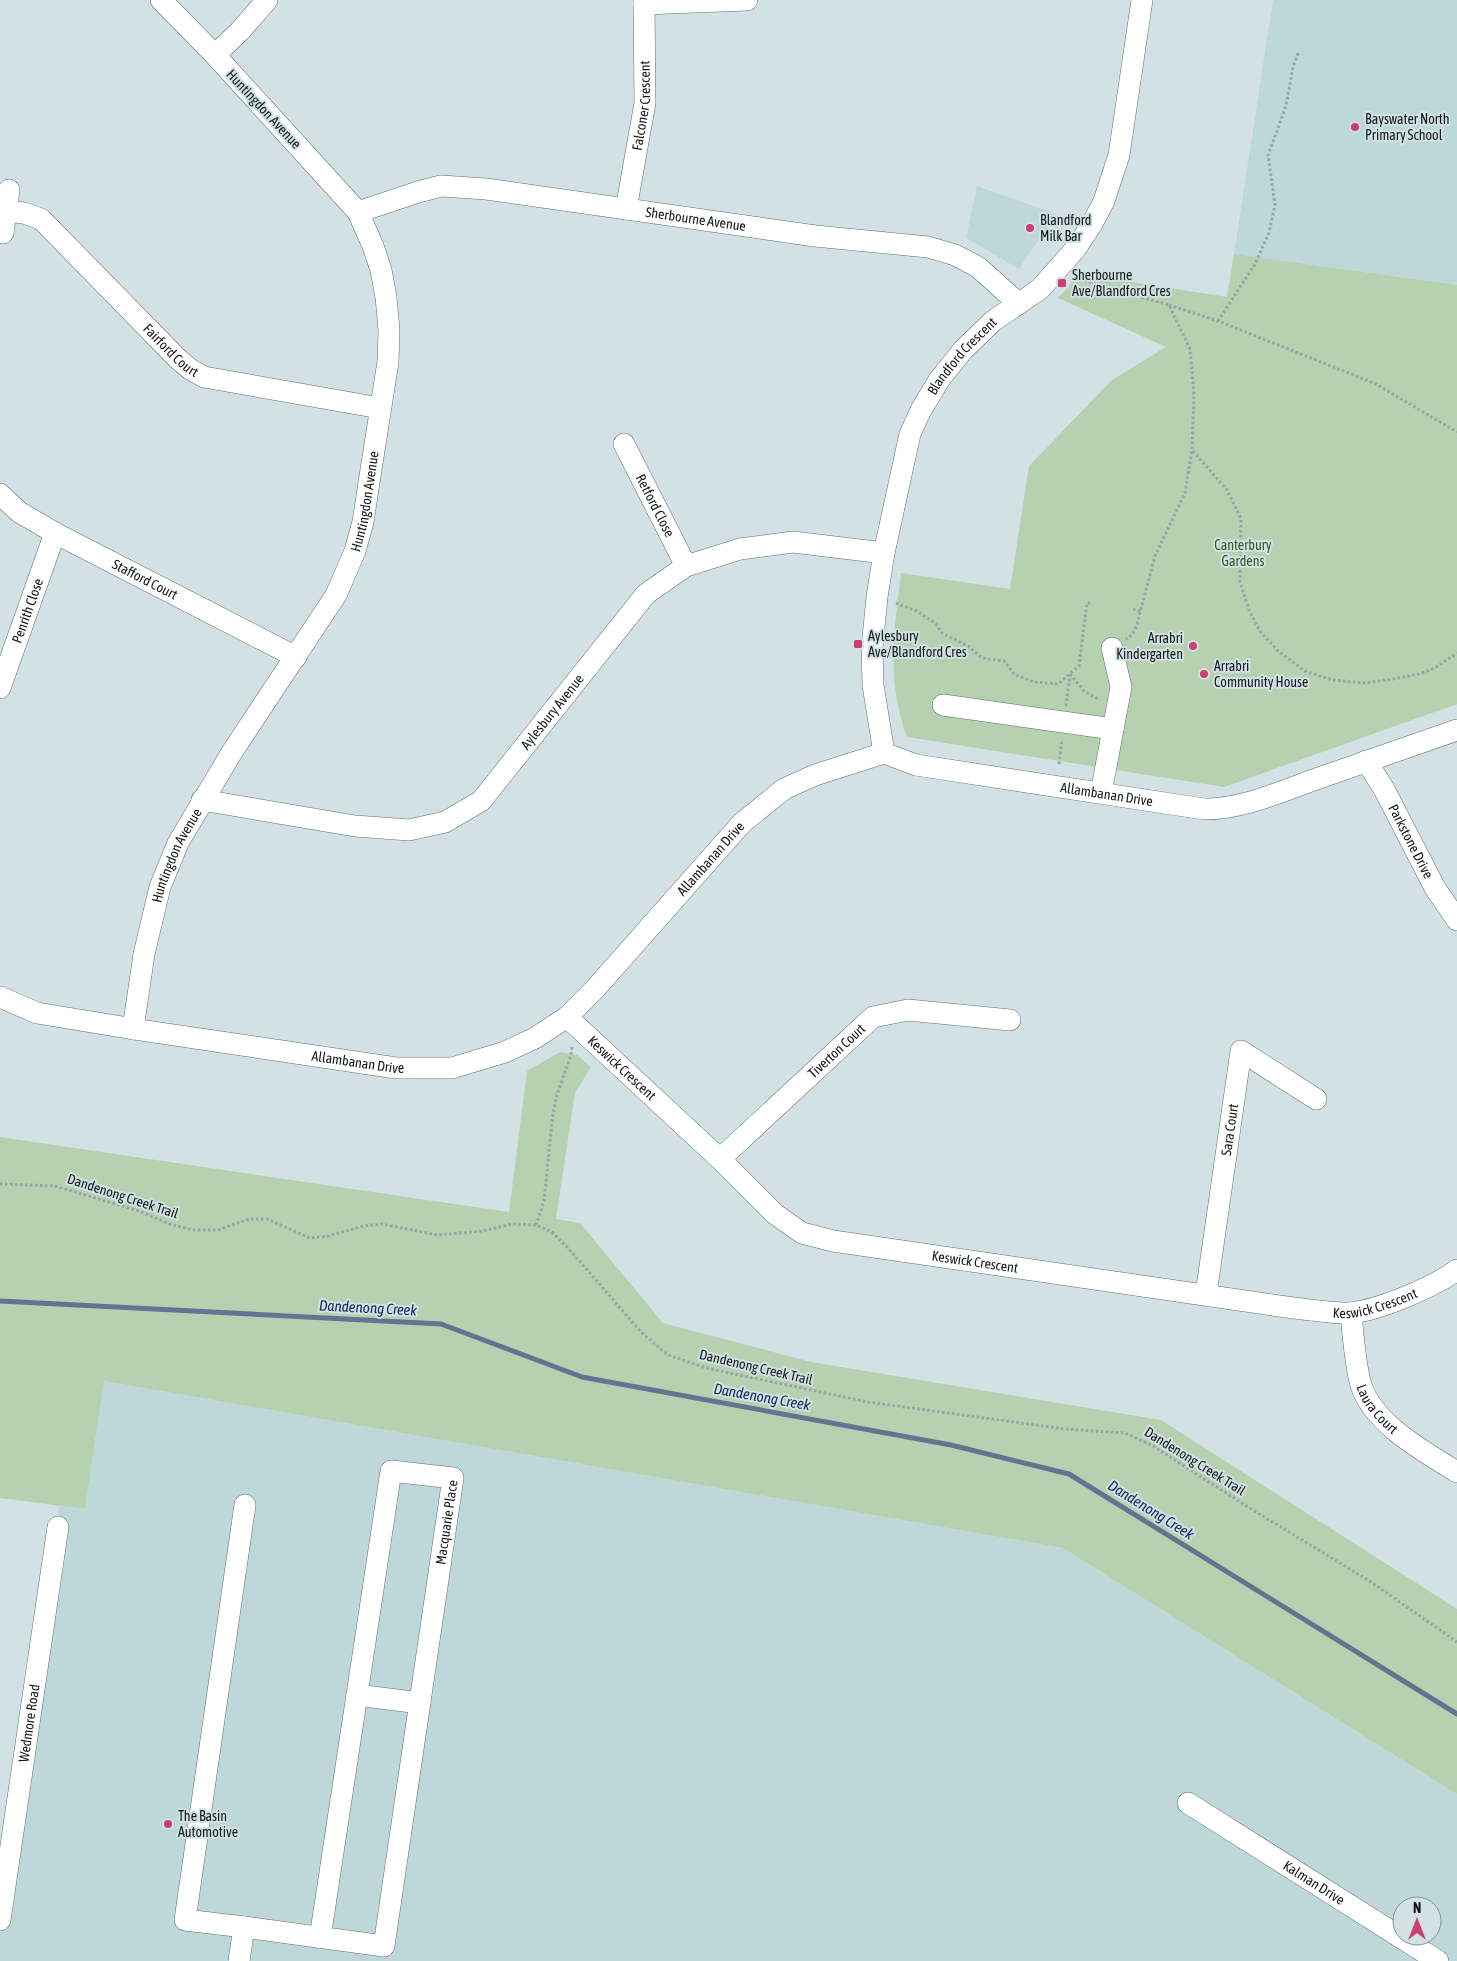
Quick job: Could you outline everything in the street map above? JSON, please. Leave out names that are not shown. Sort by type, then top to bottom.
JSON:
[{"type":"street","name":"Huntingdon Avenue","points":[[133,1029],[144,954],[160,887],[178,843],[202,800],[336,595],[354,551],[363,522],[388,362],[389,330],[386,296],[381,270],[358,212],[215,55],[161,0]]},
{"type":"street","points":[[215,55],[240,31],[267,0]]},
{"type":"street","points":[[644,2],[747,0]]},
{"type":"street","name":"Blandford Crescent","points":[[884,754],[873,685],[872,648],[884,553],[910,434],[921,410],[939,380],[963,350],[993,322],[1040,289],[1076,248],[1092,224],[1104,201],[1119,155],[1142,0]]},
{"type":"street","name":"Falconer Crescent","points":[[626,209],[645,104],[644,2]]},
{"type":"street","name":"Sherbourne Avenue","points":[[358,212],[441,186],[486,189],[815,236],[928,247],[955,255],[978,267],[1019,304]]},
{"type":"street","points":[[3,233],[9,190]]},
{"type":"street","name":"Fairford Court","points":[[6,211],[24,213],[41,219],[178,359],[204,377],[380,408]]},
{"type":"street","name":"Retford Close","points":[[624,444],[686,566]]},
{"type":"street","name":"Stafford Court","points":[[0,494],[19,512],[56,533],[296,657]]},
{"type":"street","name":"Penrith Close","points":[[0,688],[56,533]]},
{"type":"street","name":"Aylesbury Avenue","points":[[202,800],[355,826],[409,830],[445,822],[481,801],[646,594],[686,566],[740,548],[793,542],[884,553]]},
{"type":"street","points":[[1101,793],[1121,687],[1112,648]]},
{"type":"street","points":[[943,705],[1112,729]]},
{"type":"street","name":"Allambanan Drive","points":[[0,997],[37,1012],[133,1029],[396,1068],[452,1068],[505,1052],[535,1038],[567,1017],[613,968],[742,822],[784,789],[815,775],[884,754],[916,765],[1204,809],[1222,809],[1253,801],[1457,730]]},
{"type":"street","name":"Parkstone Drive","points":[[1366,761],[1384,789],[1435,888],[1457,920]]},
{"type":"street","name":"Tiverton Court","points":[[720,1159],[873,1017],[908,1010],[1010,1020]]},
{"type":"street","name":"Keswick Crescent","points":[[567,1017],[720,1159],[775,1214],[802,1233],[832,1241],[1286,1307],[1350,1313],[1387,1303],[1421,1290],[1457,1270]]},
{"type":"street","name":"Sara Court","points":[[1206,1294],[1241,1051],[1316,1099]]},
{"type":"street","name":"Laura Court","points":[[1350,1313],[1362,1386],[1373,1408],[1415,1445],[1457,1472]]},
{"type":"street","name":"Macquarie Place","points":[[245,1505],[185,1920],[320,1938],[384,1946],[453,1478],[391,1470],[320,1938]]},
{"type":"street","name":"Wedmore Road","points":[[0,1920],[58,1528]]},
{"type":"street","points":[[357,1695],[420,1703]]},
{"type":"street","name":"Kalman Drive","points":[[1188,1803],[1438,1961]]},
{"type":"street","points":[[239,1961],[244,1928]]},
{"type":"path","points":[[1218,321],[1255,264],[1269,233],[1275,204],[1268,155],[1286,106],[1293,67],[1299,51]]},
{"type":"path","points":[[1058,269],[1095,284],[1218,321],[1376,384],[1457,432]]},
{"type":"path","points":[[1112,648],[1133,634],[1155,556],[1185,493],[1192,450],[1194,394],[1190,349],[1169,305]]},
{"type":"path","points":[[1192,450],[1227,490],[1240,519],[1240,582],[1249,610],[1260,631],[1277,650],[1305,670],[1314,674],[1332,680],[1364,683],[1419,674],[1435,668],[1457,653]]},
{"type":"path","points":[[896,603],[917,611],[935,623],[942,633],[968,646],[982,658],[1004,661],[1014,674],[1034,682],[1058,684],[1079,666],[1087,603],[1093,603]]},
{"type":"path","points":[[1133,608],[1141,610]]},
{"type":"path","points":[[1070,674],[1084,691],[1100,700],[1117,705]]},
{"type":"path","points":[[536,1225],[544,1201],[553,1113],[557,1095],[571,1055],[572,1045],[583,1032]]},
{"type":"path","name":"Dandenong Creek Trail","points":[[0,1184],[55,1186],[140,1211],[172,1225],[194,1230],[218,1230],[249,1220],[266,1219],[310,1238],[329,1236],[363,1226],[382,1224],[437,1235],[483,1231],[512,1224],[536,1225],[552,1232],[641,1332],[668,1355],[706,1368],[868,1402],[1065,1429],[1125,1433],[1153,1446],[1371,1582],[1457,1642]]},
{"type":"shaded area","name":"Bayswater North Primary School","points":[[1273,0],[1457,0],[1457,285],[1234,254]]},
{"type":"shaded area","points":[[977,186],[1056,214],[1019,269],[966,238]]},
{"type":"shaded area","points":[[104,1381],[1063,1548],[1457,1794],[1457,1961],[0,1961],[0,1926],[59,1506],[85,1509]]},
{"type":"green space","name":"Canterbury Gardens","points":[[1234,254],[1457,285],[1457,704],[1224,787],[907,737],[900,716],[894,675],[894,636],[901,573],[1010,589],[1029,466],[1112,380],[1166,347],[1058,298],[1080,274],[1227,297]]},
{"type":"green space","points":[[560,1052],[577,1055],[591,1067],[575,1093],[556,1219],[580,1223],[663,1323],[811,1362],[1161,1420],[1457,1609],[1457,1794],[1063,1548],[104,1381],[85,1509],[0,1498],[0,1137],[509,1212],[527,1071]]},
{"type":"waterway","name":"Dandenong Creek","points":[[0,1301],[441,1324],[582,1377],[951,1445],[1069,1474],[1457,1714]]},
{"type":"place","name":"Bayswater North Primary School","points":[[1355,127]]},
{"type":"place","name":"Blandford Milk Bar","points":[[1030,228]]},
{"type":"place","name":"Sherbourne Ave/Blandford Cres","points":[[1062,283]]},
{"type":"place","name":"Aylesbury Ave/Blandford Cres","points":[[858,644]]},
{"type":"place","name":"Arrabri Kindergarten","points":[[1193,646]]},
{"type":"place","name":"Arrabri Community House","points":[[1204,674]]},
{"type":"place","name":"The Basin Automotive","points":[[168,1824]]}]
